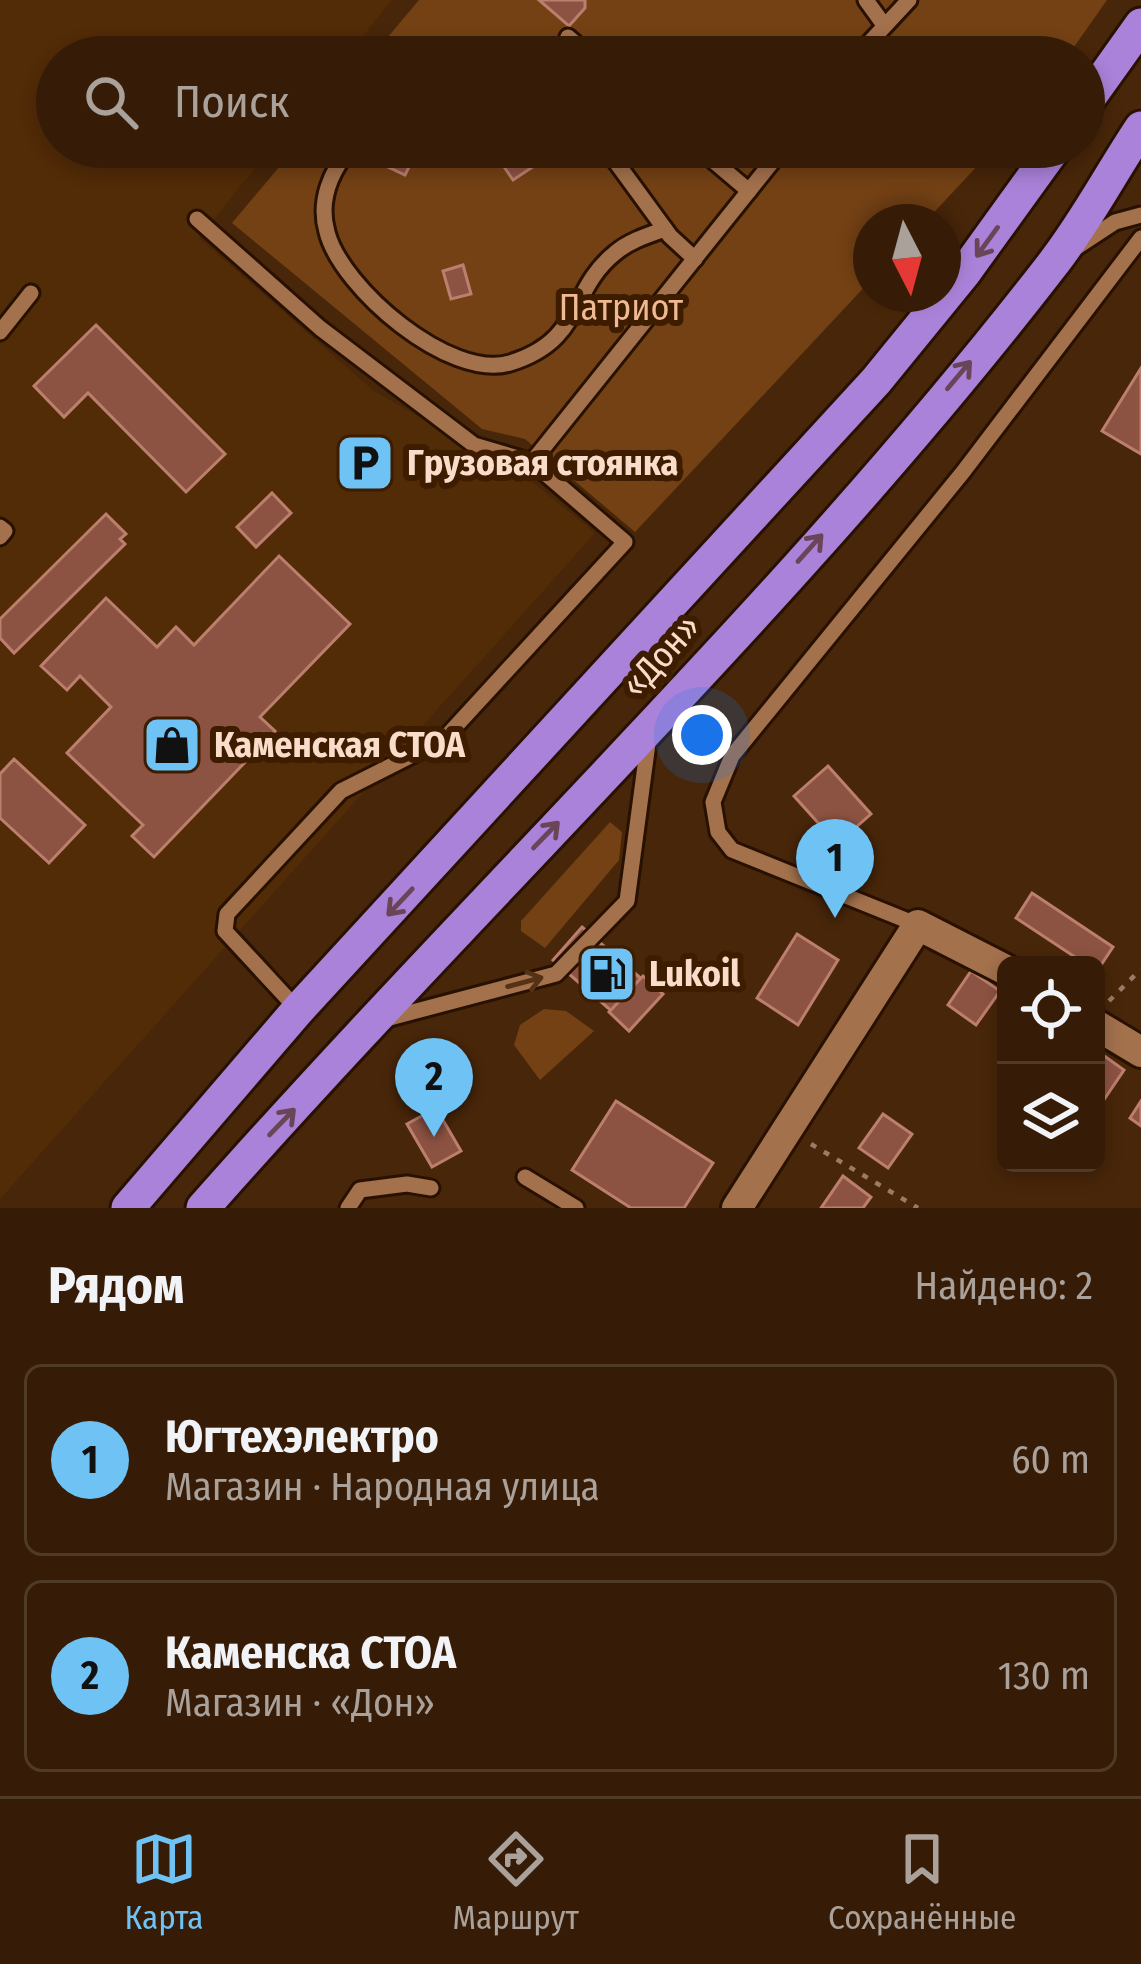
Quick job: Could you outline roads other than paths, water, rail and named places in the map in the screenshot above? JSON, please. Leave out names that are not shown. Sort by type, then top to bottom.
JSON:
[{"type":"highway","points":[[1105,76],[1141,25]]},
{"type":"highway","name":"«Дон»","points":[[202,1208],[650,727],[884,465],[1054,262],[1141,128]]},
{"type":"highway","points":[[1054,262],[1141,166]]},
{"type":"highway","name":"«Дон»","points":[[128,1208],[298,1010],[876,381],[964,273],[1040,168]]},
{"type":"street","points":[[736,1208],[918,925],[997,965]]},
{"type":"street","points":[[1105,1030],[1141,1052]]},
{"type":"lane","points":[[866,0],[884,25]]},
{"type":"lane","points":[[874,36],[908,0]]},
{"type":"lane","points":[[338,168],[323,206],[333,251],[347,273],[398,320],[452,359],[473,366],[508,364],[561,335],[614,254],[665,229]]},
{"type":"lane","points":[[620,168],[694,259]]},
{"type":"lane","points":[[722,168],[749,191]]},
{"type":"lane","points":[[532,462],[767,168]]},
{"type":"lane","points":[[1054,262],[1115,222],[1141,215]]},
{"type":"lane","points":[[197,219],[320,328],[474,445],[532,462],[625,542],[444,739],[341,791],[227,914],[225,931],[298,1010]]},
{"type":"lane","points":[[918,925],[732,850],[718,832],[713,802],[718,780],[771,704],[963,472],[1141,238]]},
{"type":"lane","points":[[0,332],[31,293]]},
{"type":"lane","points":[[0,527],[5,531],[0,537]]},
{"type":"lane","points":[[371,1023],[556,974],[627,901],[650,727]]},
{"type":"lane","points":[[525,1177],[576,1208]]},
{"type":"lane","points":[[348,1208],[360,1190],[406,1184],[431,1188]]},
{"type":"place","name":"Грузовая стоянка","points":[[365,463]]},
{"type":"place","name":"Каменская СТОА","points":[[172,745]]},
{"type":"place","name":"Югтехэлектро","points":[[835,918]]},
{"type":"place","name":"Lukoil","points":[[607,974]]},
{"type":"place","name":"Каменска СТОА","points":[[434,1137]]},
{"type":"park label","name":"Патриот","points":[[621,308]]}]
